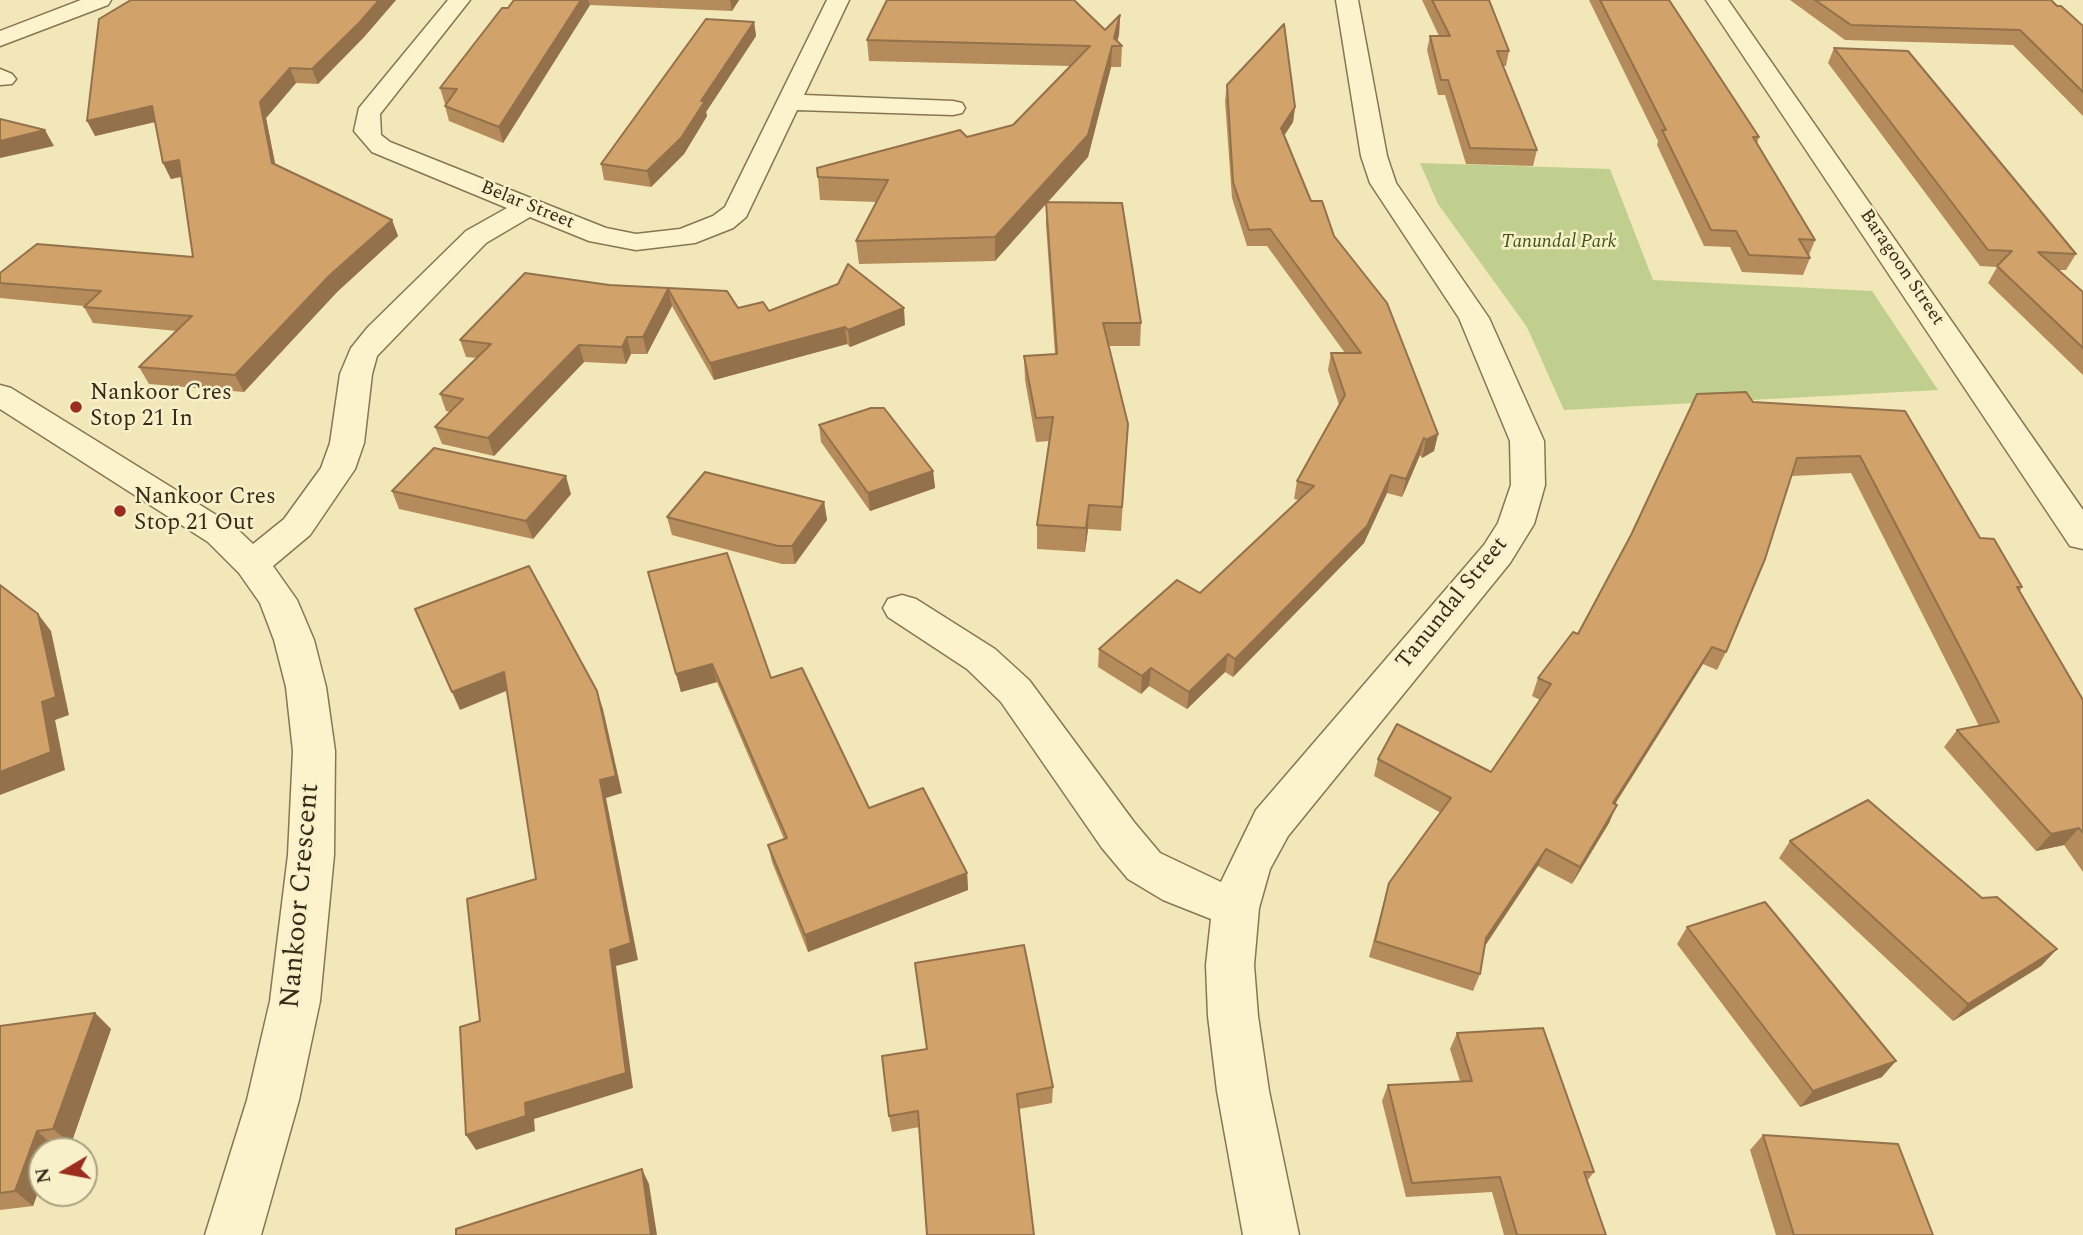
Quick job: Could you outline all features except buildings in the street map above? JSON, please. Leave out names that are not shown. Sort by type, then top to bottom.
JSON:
[{"type":"street","points":[[0,39],[100,0]]},
{"type":"street","name":"Belar Street","points":[[459,0],[368,113],[366,131],[381,147],[618,240],[661,241],[706,230],[736,211],[838,0]]},
{"type":"street","name":"Tanundal Street","points":[[1271,1235],[1243,1091],[1233,1016],[1230,965],[1236,908],[1248,868],[1272,823],[1497,554],[1516,524],[1528,485],[1527,441],[1474,317],[1383,183],[1374,156],[1347,0]]},
{"type":"street","name":"Baragoon Street","points":[[1717,0],[2083,537]]},
{"type":"street","points":[[789,102],[953,108]]},
{"type":"street","points":[[253,564],[297,527],[338,469],[347,443],[356,374],[362,355],[379,333],[476,237],[528,206]]},
{"type":"street","name":"Nankoor Crescent","points":[[0,396],[221,534],[253,564],[278,600],[294,640],[306,687],[314,751],[311,855],[295,1001],[273,1100],[233,1235]]},
{"type":"street","points":[[902,608],[981,659],[1015,691],[1118,835],[1144,866],[1179,886],[1236,908]]},
{"type":"green space","name":"Tanundal Park","points":[[1420,163],[1610,169],[1653,280],[1872,291],[1938,390],[1564,410],[1527,327],[1438,204]]},
{"type":"place","name":"Nankoor Cres Stop 21 In","points":[[76,407]]},
{"type":"place","name":"Nankoor Cres Stop 21 Out","points":[[120,511]]}]
